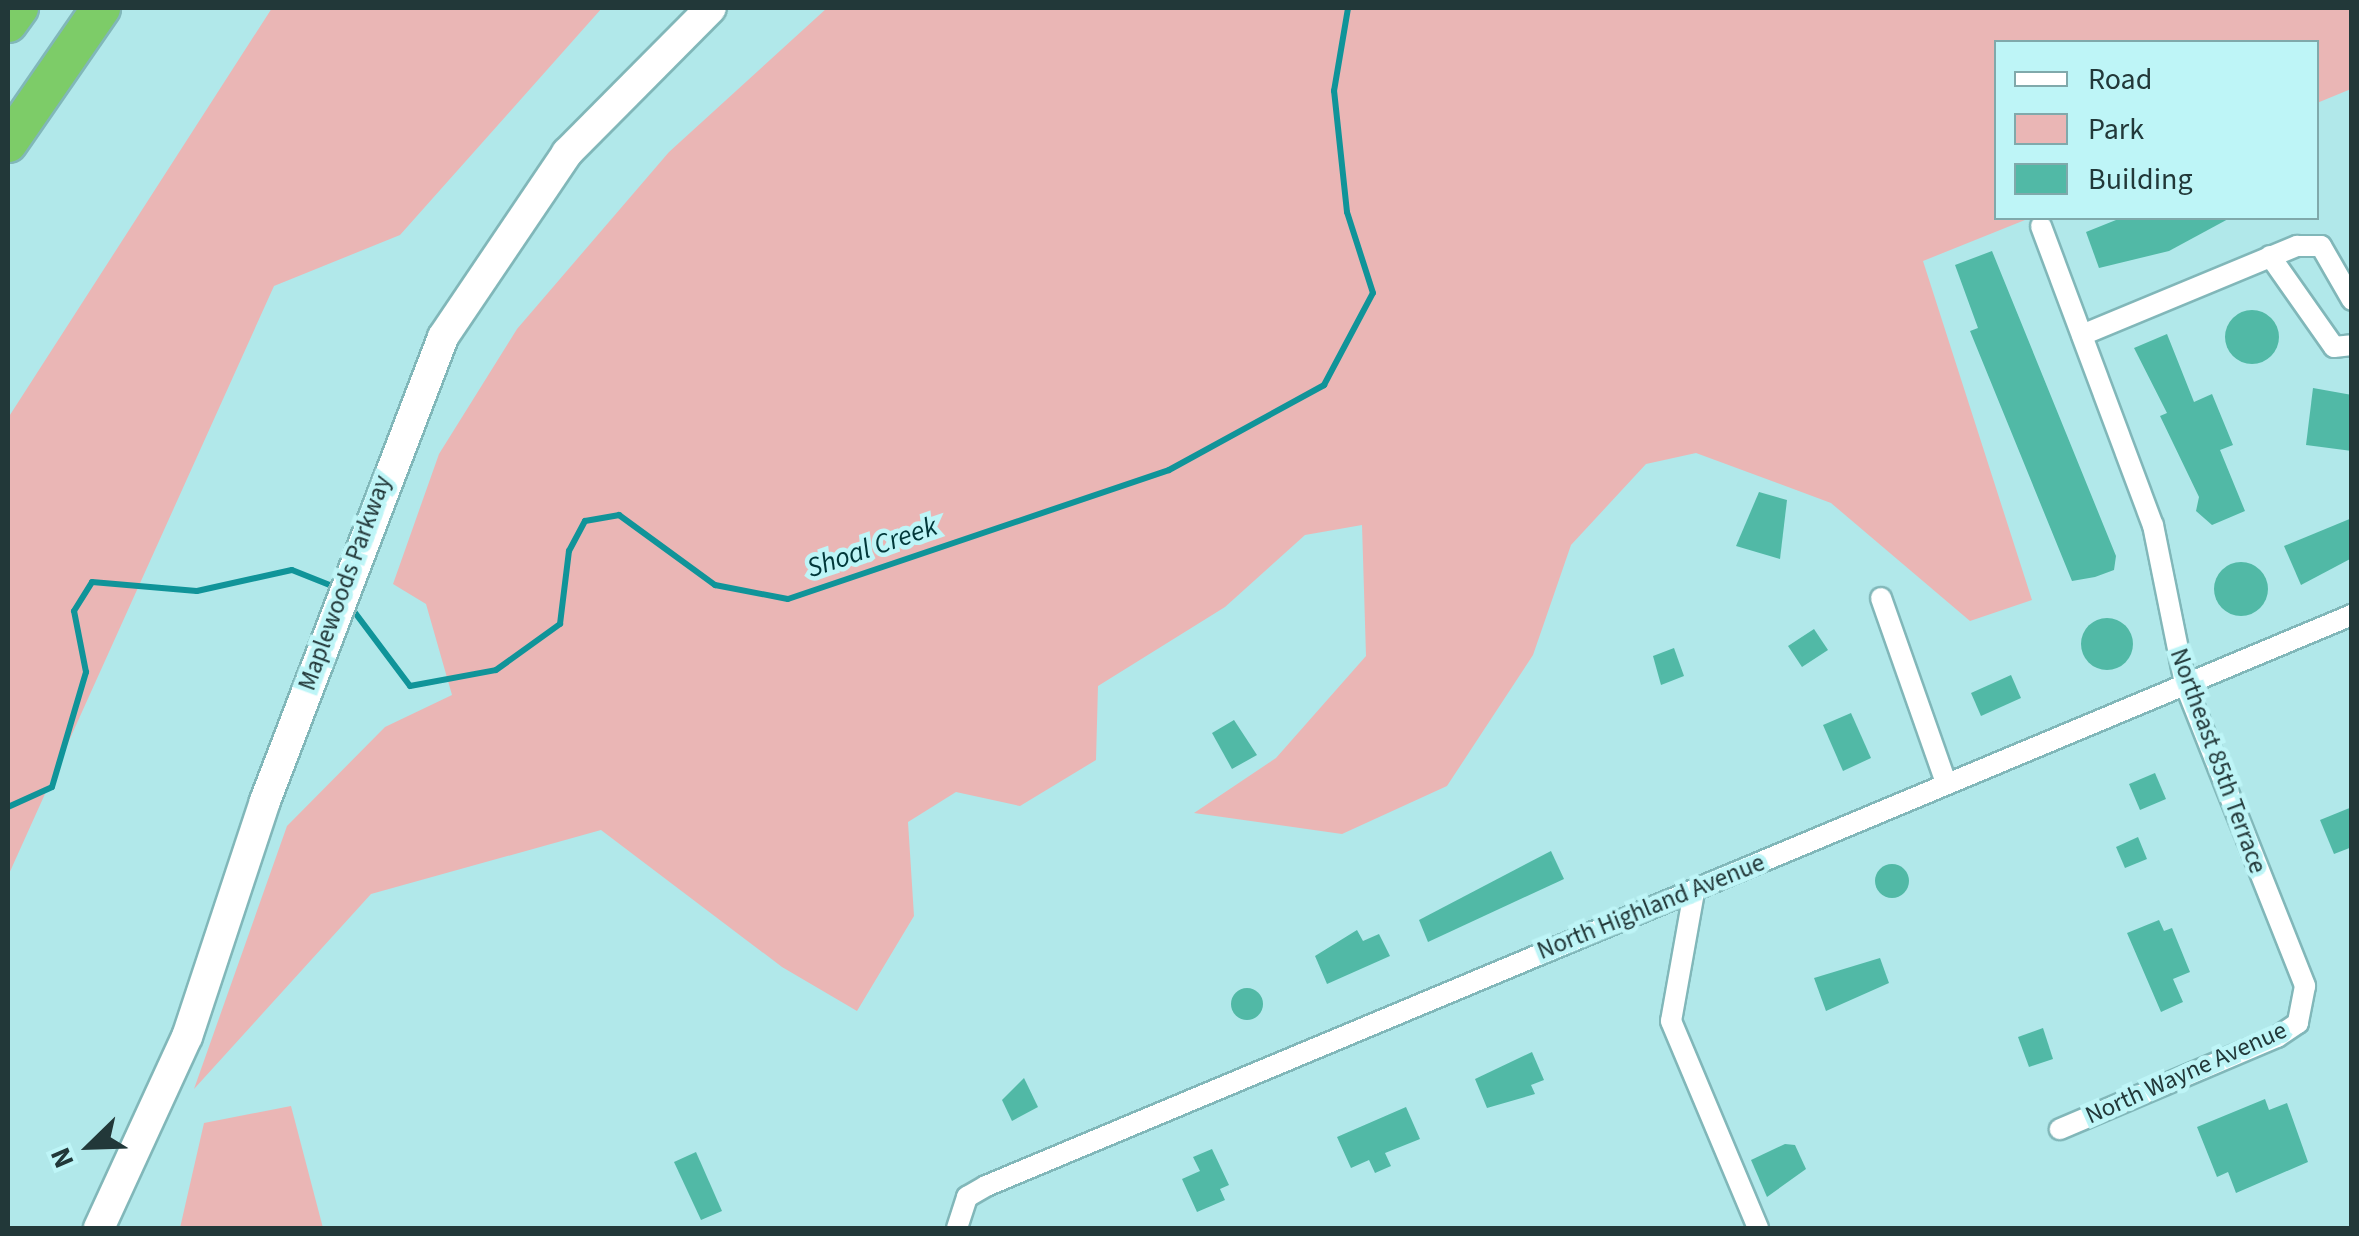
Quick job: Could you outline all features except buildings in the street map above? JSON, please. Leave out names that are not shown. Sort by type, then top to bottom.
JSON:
[{"type":"highway","points":[[8,23],[19,8]]},
{"type":"highway","points":[[8,143],[101,8]]},
{"type":"main road","name":"Maplewoods Parkway","points":[[99,1228],[187,1037],[265,801],[414,395],[518,216],[620,93],[712,8]]},
{"type":"street","name":"Northeast 85th Terrace","points":[[2041,226],[2165,563],[2185,684],[2305,986],[2304,1010]]},
{"type":"street","points":[[2082,335],[2270,256],[2321,246],[2352,300]]},
{"type":"street","points":[[2270,256],[2334,346],[2352,345]]},
{"type":"street","points":[[1882,598],[1946,783]]},
{"type":"street","name":"North Highland Avenue","points":[[958,1219],[986,1186],[2352,615]]},
{"type":"street","points":[[1694,892],[1671,1020],[1758,1228]]},
{"type":"street","name":"North Wayne Avenue","points":[[2060,1129],[2277,1037],[2304,1010]]},
{"type":"green space","points":[[272,8],[602,8],[400,235],[274,286],[8,876],[8,418]]},
{"type":"green space","points":[[827,8],[2349,8],[2351,89],[2319,102],[2319,40],[1994,40],[1994,220],[2025,220],[1923,261],[2032,600],[1970,621],[1831,503],[1696,453],[1646,464],[1571,545],[1533,655],[1447,786],[1342,834],[1194,813],[1276,758],[1366,656],[1362,525],[1305,535],[1225,607],[1098,686],[1096,760],[1020,806],[956,792],[908,822],[914,916],[857,1011],[782,967],[601,830],[371,894],[194,1089],[287,826],[385,727],[452,695],[426,604],[393,584],[439,454],[517,329],[669,152]]},
{"type":"green space","points":[[291,1106],[323,1228],[180,1228],[204,1123]]},
{"type":"waterway","name":"Shoal Creek","points":[[350,606],[410,686],[496,670],[560,624],[569,551],[585,521],[619,515],[715,585],[788,599],[1169,470],[1324,385],[1373,293],[1347,212],[1334,91],[1348,8]]},
{"type":"waterway","name":"Shoal Creek","points":[[8,807],[52,787],[86,672],[74,611],[92,582],[197,591],[292,570],[337,588]]}]
